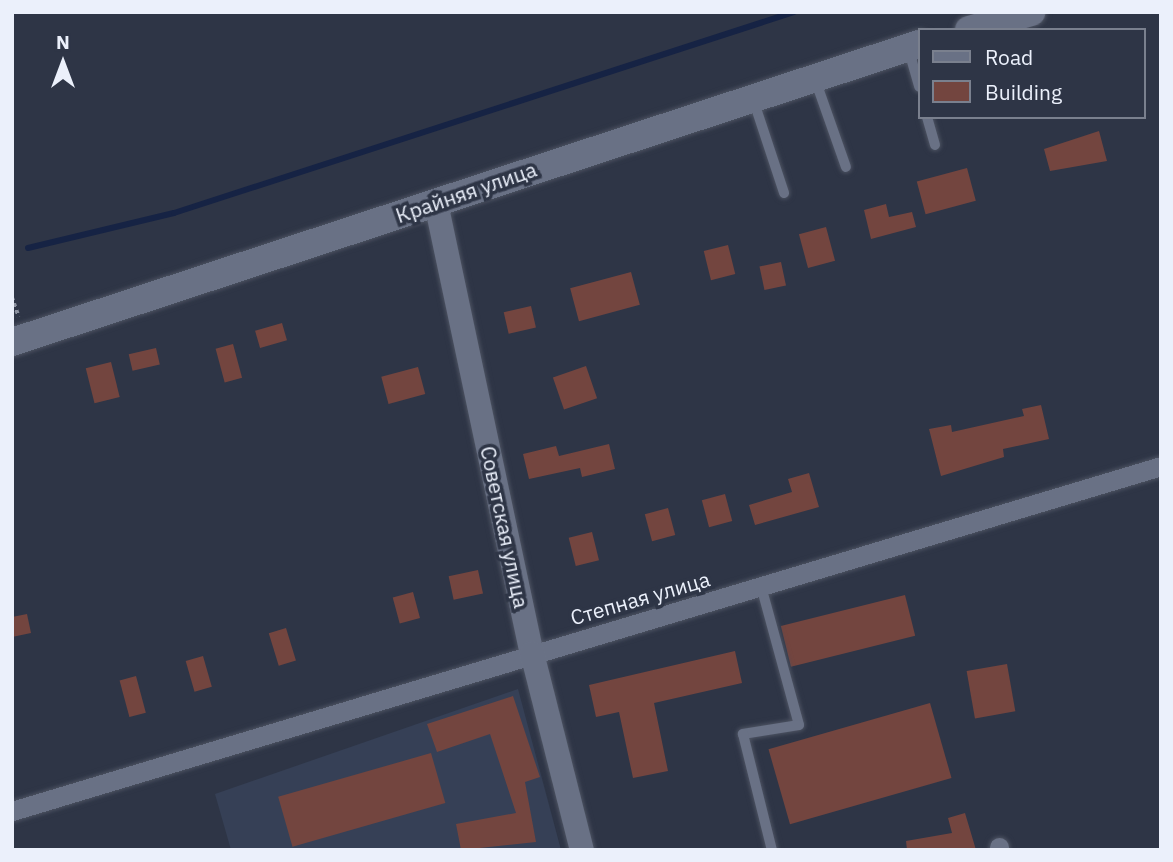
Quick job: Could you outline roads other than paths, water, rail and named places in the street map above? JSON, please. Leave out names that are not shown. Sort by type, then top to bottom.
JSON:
[{"type":"main road","points":[[976,28],[1031,12]]},
{"type":"main road","name":"Крайняя улица","points":[[12,342],[436,203],[751,95],[914,46]]},
{"type":"street","name":"Советская улица","points":[[436,203],[532,653],[582,850]]},
{"type":"street","name":"Степная улица","points":[[12,811],[1161,466]]},
{"type":"lane","points":[[914,46],[918,80]]},
{"type":"lane","points":[[814,76],[846,167]]},
{"type":"lane","points":[[751,95],[784,193]]},
{"type":"lane","points":[[928,119],[935,145]]},
{"type":"lane","points":[[761,586],[799,725],[743,734],[772,850]]},
{"type":"waterway","points":[[28,248],[174,213],[794,12]]}]
